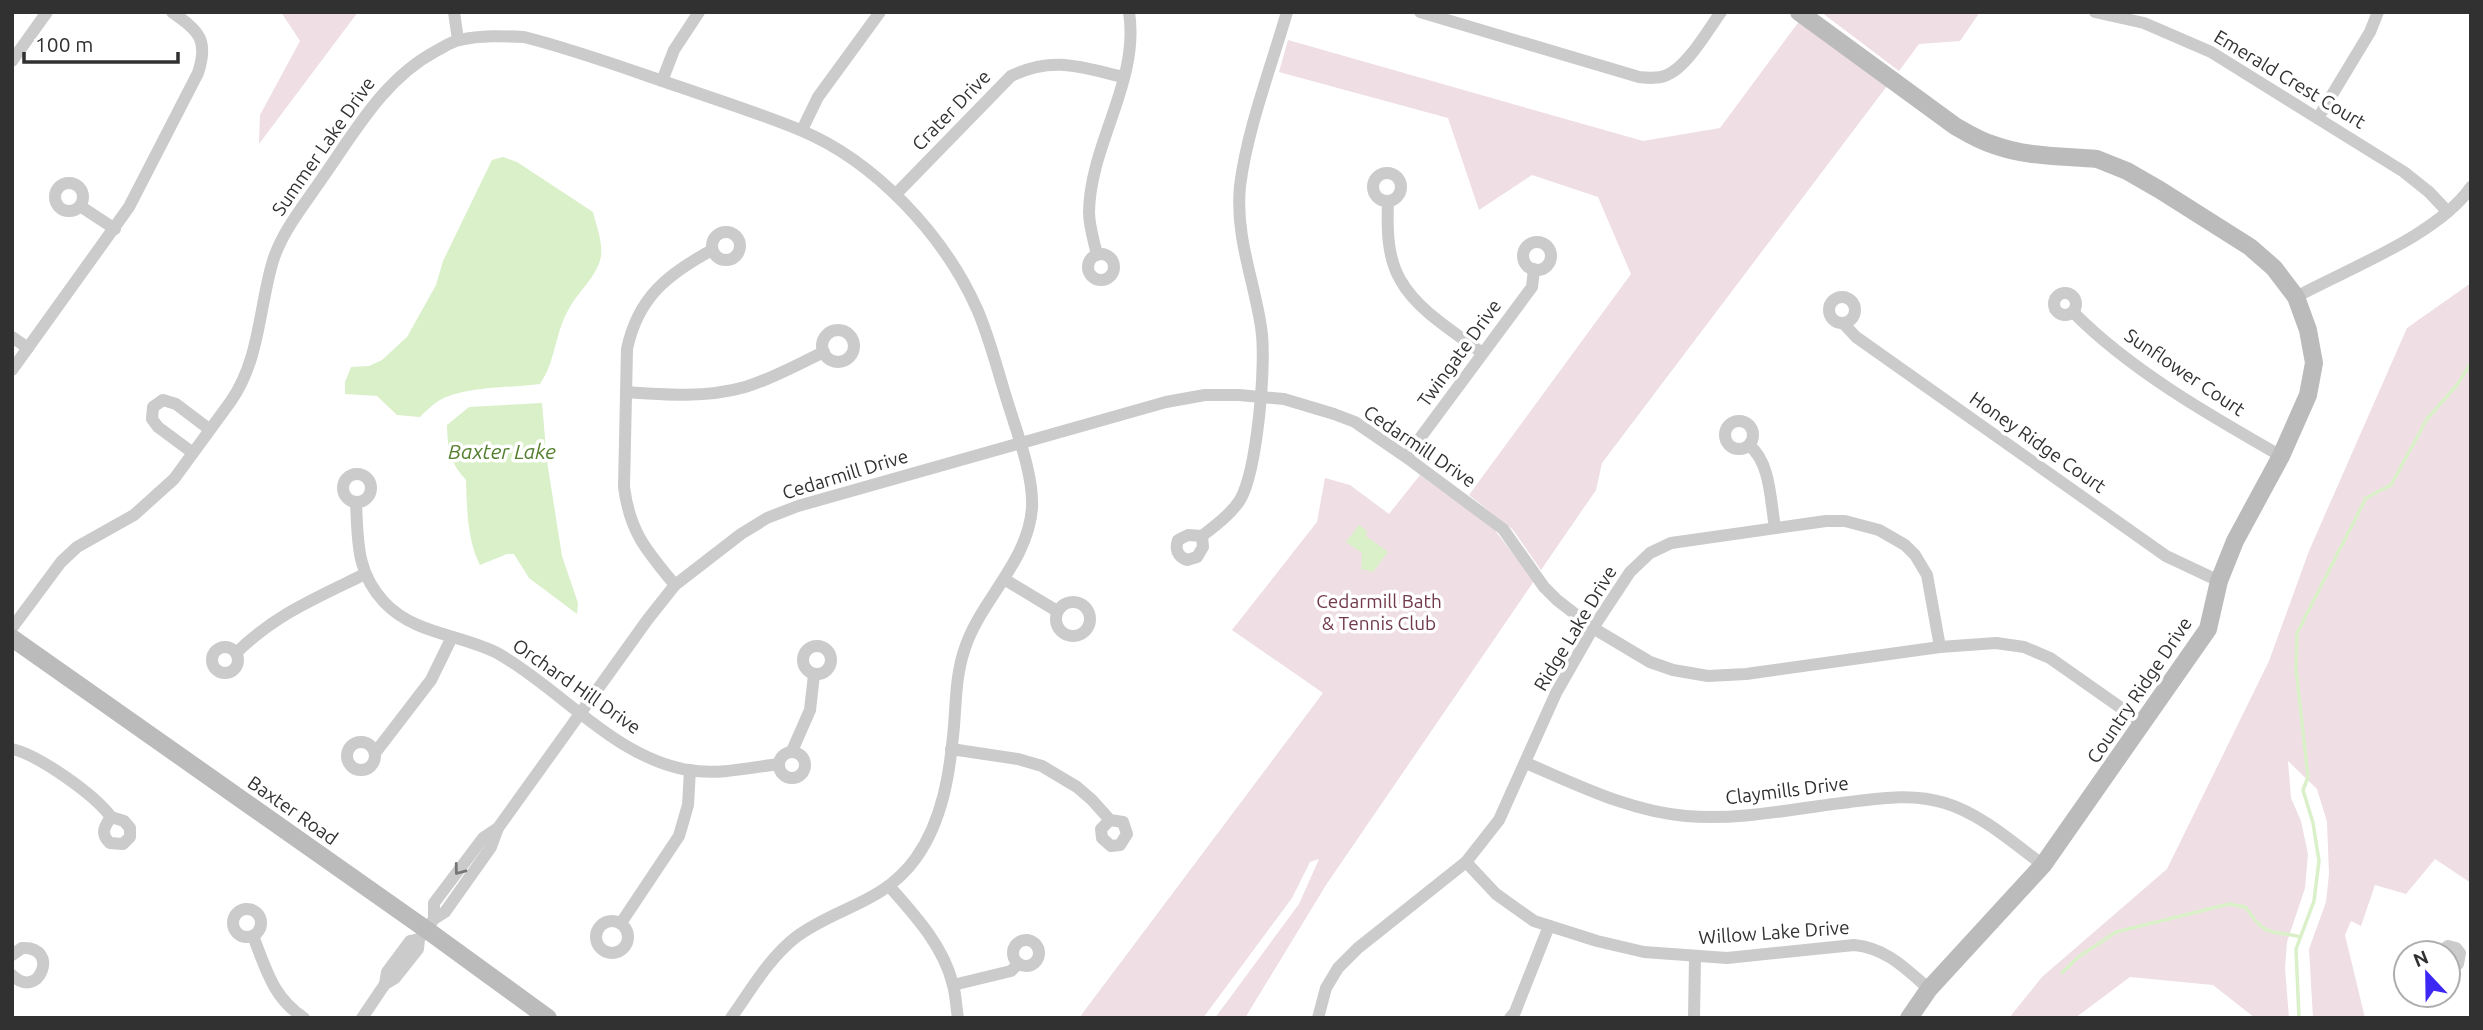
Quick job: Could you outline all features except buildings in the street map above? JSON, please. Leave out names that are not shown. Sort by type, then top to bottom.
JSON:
[{"type":"street","points":[[12,61],[47,12]]},
{"type":"street","points":[[12,370],[115,229],[198,73],[204,46],[197,32],[172,12]]},
{"type":"street","points":[[454,12],[458,40]]},
{"type":"street","points":[[662,81],[674,50],[699,12]]},
{"type":"street","points":[[802,130],[818,97],[880,12]]},
{"type":"street","points":[[1097,255],[1090,223],[1090,201],[1129,58],[1132,31],[1129,12]]},
{"type":"street","points":[[1202,536],[1231,512],[1246,486],[1251,469],[1261,397],[1262,332],[1241,239],[1240,187],[1252,129],[1287,12]]},
{"type":"street","points":[[1420,12],[1639,77],[1653,78],[1667,75],[1688,57],[1721,12]]},
{"type":"street","name":"Country Ridge Drive","points":[[1799,12],[1975,138],[1996,146],[2033,153],[2097,159],[2143,179],[2250,247],[2274,268],[2296,297],[2308,330],[2314,363],[2308,395],[2281,456],[2235,541],[2219,581],[2208,629],[2043,865],[1928,989],[1909,1018]]},
{"type":"street","name":"Emerald Crest Court","points":[[2095,12],[2144,23],[2211,52],[2404,172],[2447,211]]},
{"type":"street","points":[[2318,118],[2370,32],[2378,12]]},
{"type":"street","name":"Summer Lake Drive","points":[[12,628],[61,562],[77,547],[148,505],[174,479],[194,453],[238,391],[251,361],[272,264],[291,223],[373,104],[394,81],[417,62],[458,40],[499,35],[524,37],[802,130],[859,164],[896,194],[944,253],[962,280],[990,344],[1031,488],[1032,510],[1027,533],[1004,579],[969,635],[963,652],[951,750],[939,812],[914,860],[890,887],[848,911],[819,923],[794,939],[770,964],[731,1018]]},
{"type":"street","name":"Crater Drive","points":[[896,194],[1011,76],[1026,69],[1058,63],[1073,64],[1123,77]]},
{"type":"street","points":[[2296,297],[2425,229],[2471,187]]},
{"type":"street","points":[[1388,202],[1389,244],[1401,282],[1430,312],[1482,353]]},
{"type":"street","points":[[80,206],[115,229]]},
{"type":"street","points":[[676,585],[649,553],[629,519],[624,487],[627,349],[631,328],[659,286],[681,267],[712,250]]},
{"type":"street","name":"Twingate Drive","points":[[1406,457],[1532,287],[1534,269]]},
{"type":"street","name":"Sunflower Court","points":[[2073,312],[2096,335],[2206,413],[2281,456]]},
{"type":"street","name":"Honey Ridge Court","points":[[1843,323],[1856,337],[2166,556],[2219,581]]},
{"type":"street","points":[[12,337],[28,348]]},
{"type":"street","points":[[627,392],[663,395],[723,392],[747,387],[824,352]]},
{"type":"street","name":"Cedarmill Drive","points":[[362,1018],[385,984],[396,978],[418,949],[427,929],[445,912],[491,847],[498,828],[648,619],[676,585],[741,534],[798,506],[1166,402],[1205,395],[1284,399],[1334,414],[1365,429],[1503,529],[1544,587],[1593,628],[1650,663],[1708,676],[1746,674],[1940,647],[1996,643],[2024,647],[2050,658],[2144,724]]},
{"type":"street","points":[[194,453],[159,427],[152,419],[153,407],[163,400],[176,404],[209,429]]},
{"type":"street","points":[[1749,445],[1759,453],[1765,467],[1774,527]]},
{"type":"street","name":"Orchard Hill Drive","points":[[356,503],[358,549],[365,574],[376,592],[393,610],[423,629],[497,653],[638,752],[690,770],[732,770],[778,764],[784,776],[792,778],[800,775],[805,767],[803,758],[792,751]]},
{"type":"street","name":"Ridge Lake Drive","points":[[1318,1018],[1326,988],[1338,968],[1358,948],[1466,862],[1499,820],[1556,693],[1593,628],[1630,572],[1650,553],[1671,543],[1826,521],[1845,521],[1879,530],[1905,545],[1915,555],[1927,575],[1940,647]]},
{"type":"street","points":[[236,653],[275,619],[365,574]]},
{"type":"street","points":[[1004,579],[1057,611]]},
{"type":"street","name":"Baxter Road","points":[[12,638],[427,929],[548,1018]]},
{"type":"street","points":[[375,753],[431,680],[452,638]]},
{"type":"street","points":[[778,764],[783,755],[792,751],[810,710],[814,675]]},
{"type":"street","points":[[12,749],[31,757],[65,778],[102,804],[111,817]]},
{"type":"street","points":[[951,750],[1017,759],[1042,766],[1077,787],[1093,800],[1110,820]]},
{"type":"street","name":"Claymills Drive","points":[[1526,763],[1628,805],[1686,816],[1753,815],[1872,799],[1925,798],[1946,803],[1988,824],[2043,865]]},
{"type":"street","points":[[621,923],[678,836],[688,805],[690,770]]},
{"type":"street","name":"Willow Lake Drive","points":[[1466,862],[1514,909],[1534,921],[1597,941],[1644,952],[1695,957],[1770,955],[1832,947],[1865,946],[1884,952],[1928,989]]},
{"type":"street","points":[[890,887],[919,920],[934,943],[953,985],[958,1018]]},
{"type":"street","points":[[1510,1018],[1515,1012],[1549,926]]},
{"type":"street","points":[[253,936],[282,1001],[304,1018]]},
{"type":"street","points":[[12,955],[22,948],[34,949],[39,953],[44,966],[41,974],[32,981],[20,981],[12,975]]},
{"type":"street","points":[[1694,1018],[1695,957]]},
{"type":"street","points":[[953,985],[1011,971],[1018,964]]},
{"type":"green space","points":[[281,12],[358,12],[259,144],[260,115],[300,41]]},
{"type":"green space","points":[[1821,12],[1980,12],[1960,41],[1919,44],[1899,71]]},
{"type":"green space","points":[[1800,20],[1887,86],[1602,463],[1596,490],[1541,570],[1513,530],[1469,495],[1631,274],[1598,197],[1532,175],[1479,210],[1448,118],[1279,72],[1288,40],[1643,141],[1720,128]]},
{"type":"green space","points":[[2471,283],[2471,883],[2435,859],[2406,894],[2375,885],[2361,926],[2351,921],[2345,935],[2365,1018],[2313,1018],[2309,949],[2326,902],[2329,874],[2327,822],[2317,789],[2288,761],[2291,798],[2301,821],[2308,854],[2305,888],[2287,942],[2285,968],[2289,1018],[2255,1018],[2213,985],[2130,977],[2075,1018],[2009,1018],[2042,977],[2167,869],[2269,661],[2309,551],[2407,328]]},
{"type":"green space","name":"Cedarmill Bath & Tennis Club","points":[[1420,475],[1494,529],[1534,581],[1326,885],[1245,1018],[1215,1018],[1299,904],[1319,859],[1310,862],[1292,898],[1203,1018],[1079,1018],[1323,693],[1232,630],[1317,522],[1325,478],[1350,485],[1389,514]]},
{"type":"water","points":[[503,157],[517,162],[593,212],[600,239],[599,263],[565,316],[549,366],[540,384],[459,393],[437,402],[420,417],[397,415],[377,396],[345,394],[345,382],[351,367],[369,366],[382,360],[407,337],[436,285],[443,261],[492,160]]},
{"type":"water","name":"Baxter Lake","points":[[542,403],[547,461],[562,556],[578,603],[577,614],[529,578],[514,554],[507,554],[480,565],[470,534],[466,480],[456,467],[449,449],[447,425],[469,407]]},
{"type":"water","points":[[1359,525],[1367,531],[1366,536],[1388,552],[1373,572],[1361,569],[1362,553],[1346,542]]},
{"type":"waterway","points":[[2299,1018],[2296,949],[2314,901],[2319,861],[2313,823],[2303,790],[2308,777],[2296,669],[2297,633],[2366,498],[2391,485],[2427,419],[2457,385],[2471,363]]},
{"type":"waterway","points":[[2062,973],[2077,958],[2116,932],[2229,904],[2245,907],[2259,925],[2268,931],[2300,937]]}]
